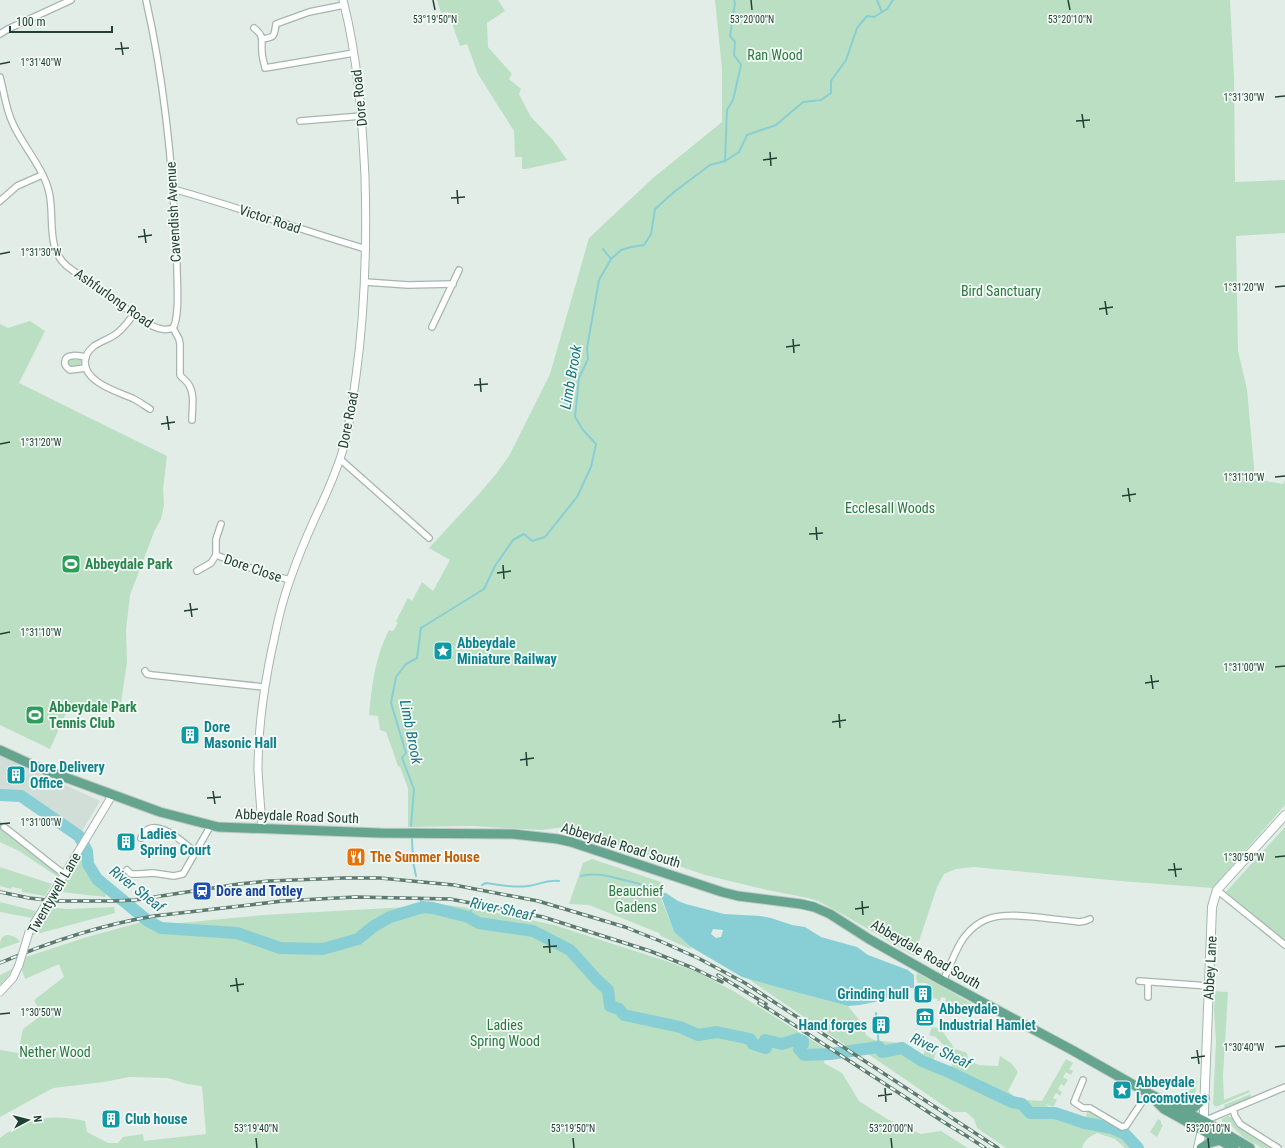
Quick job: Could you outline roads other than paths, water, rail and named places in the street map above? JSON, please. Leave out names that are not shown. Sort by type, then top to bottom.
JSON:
[{"type":"main road","name":"Abbeydale Road South","points":[[0,750],[37,767],[160,812],[211,825],[236,828],[380,833],[513,834],[558,839],[722,892],[738,896],[814,907],[840,919],[869,939],[943,981],[1180,1110],[1234,1148]]},
{"type":"main road","name":"Abbey Lane","points":[[1200,1148],[1205,1098],[1212,907],[1218,890],[1285,815]]},
{"type":"main road","name":"Abbeydale Road South","points":[[1148,1093],[1164,1109],[1203,1125],[1250,1148]]},
{"type":"main road","points":[[1180,1110],[1191,1109],[1205,1098]]},
{"type":"main road","points":[[1200,1148],[1209,1143],[1221,1140]]},
{"type":"street","points":[[0,34],[71,0]]},
{"type":"street","name":"Cavendish Avenue","points":[[146,0],[164,92],[173,189],[177,280],[176,320],[173,328]]},
{"type":"street","points":[[262,38],[272,37],[274,35],[276,24],[309,12],[344,2]]},
{"type":"street","name":"Dore Road","points":[[262,829],[258,769],[264,687],[279,615],[290,580],[301,549],[340,459],[346,440],[352,410],[359,353],[365,282],[366,248],[362,116],[354,53],[344,2]]},
{"type":"street","points":[[254,28],[260,33],[262,38],[262,52],[265,68],[354,53]]},
{"type":"street","name":"Ashfurlong Road","points":[[0,76],[12,122],[42,175],[49,192],[51,226],[57,252],[61,259],[68,267],[134,314],[158,329],[164,330],[173,328]]},
{"type":"street","points":[[300,121],[362,116]]},
{"type":"street","points":[[0,201],[17,186],[42,175]]},
{"type":"street","name":"Victor Road","points":[[173,189],[203,197],[332,239],[366,248]]},
{"type":"street","points":[[432,327],[459,270]]},
{"type":"street","points":[[365,282],[408,285],[453,284]]},
{"type":"street","points":[[134,314],[119,332],[90,349],[86,357],[86,368],[90,375],[101,384],[150,409]]},
{"type":"street","points":[[173,328],[180,344],[180,375],[188,383],[192,393],[192,420]]},
{"type":"street","points":[[86,357],[70,356],[65,362],[65,365],[70,370],[86,368]]},
{"type":"street","points":[[340,459],[429,538]]},
{"type":"street","name":"Dore Close","points":[[197,571],[211,563],[216,556],[216,539],[220,524]]},
{"type":"street","name":"Dore Close","points":[[216,556],[264,573],[290,580]]},
{"type":"street","points":[[144,672],[152,675],[264,687]]},
{"type":"street","name":"Twentywell Lane","points":[[0,992],[13,978],[33,925],[113,794]]},
{"type":"street","points":[[127,870],[131,874],[153,873],[174,876],[183,874],[211,825]]},
{"type":"street","points":[[4,827],[64,874]]},
{"type":"street","points":[[141,838],[146,830],[158,828],[175,835],[195,852]]},
{"type":"street","points":[[1218,890],[1285,945]]},
{"type":"street","points":[[943,981],[960,943],[974,926],[984,920],[1002,915],[1016,915],[1079,922],[1090,919]]},
{"type":"street","points":[[1139,981],[1208,986]]},
{"type":"street","points":[[1148,982],[1148,997]]},
{"type":"street","points":[[1083,1080],[1074,1102],[1083,1108],[1090,1108],[1122,1127],[1126,1126],[1148,1093]]},
{"type":"street","points":[[1203,1125],[1233,1109],[1285,1087]]},
{"type":"street","points":[[1233,1109],[1240,1124],[1278,1148]]},
{"type":"water","points":[[660,893],[666,893],[678,901],[686,904],[724,914],[760,916],[805,927],[821,937],[857,947],[868,955],[908,970],[914,975],[914,988],[910,988],[905,992],[875,1002],[848,1006],[742,977],[691,947],[674,932]],"holes":[[[713,929],[723,930],[721,937],[716,938],[711,934]]]},
{"type":"waterway","points":[[725,161],[727,110],[733,100],[741,65],[734,55],[735,42],[730,36],[735,3],[734,0]]},
{"type":"waterway","points":[[877,0],[882,12]]},
{"type":"waterway","name":"Limb Brook","points":[[411,826],[414,789],[402,758],[406,753],[391,703],[396,677],[406,664],[417,658],[421,628],[484,589],[495,566],[513,540],[524,534],[532,541],[545,537],[577,497],[591,467],[596,444],[583,430],[575,417],[579,378],[588,359],[587,348],[599,280],[611,259],[621,250],[644,245],[651,234],[655,209],[674,192],[710,165],[725,161],[739,152],[747,135],[776,125],[803,102],[821,100],[831,93],[831,81],[846,60],[857,28],[867,16],[874,17],[887,9],[893,0]]},
{"type":"waterway","points":[[603,249],[611,259]]},
{"type":"waterway","name":"River Sheaf","points":[[0,795],[21,796],[79,836],[87,851],[88,864],[97,879],[148,921],[161,928],[237,933],[280,948],[323,949],[358,939],[374,926],[390,917],[423,907],[433,908],[468,917],[479,923],[533,931],[570,950],[608,990],[610,1006],[619,1009],[624,1015],[680,1027],[698,1035],[717,1032],[750,1039],[753,1044],[766,1048],[765,1040],[782,1044],[798,1039],[803,1041],[803,1044],[799,1049],[804,1055],[830,1054],[879,1047],[882,1052],[902,1048],[922,1061],[1012,1102],[1022,1104],[1030,1113],[1055,1113],[1085,1123],[1112,1128],[1125,1134],[1138,1148]]},
{"type":"waterway","name":"Limb Brook","points":[[412,839],[413,861],[416,876]]},
{"type":"waterway","points":[[581,876],[600,875],[610,877],[644,885],[660,893]]},
{"type":"waterway","points":[[482,885],[486,883],[523,887],[546,881],[559,881]]},
{"type":"waterway","name":"Limb Brook","points":[[421,900],[423,907]]},
{"type":"waterway","points":[[468,917],[472,908]]},
{"type":"waterway","points":[[876,1013],[879,1047]]},
{"type":"railway","points":[[0,892],[29,898],[55,901],[114,901],[135,900],[239,884],[269,881],[380,878],[454,885],[538,901],[625,927],[698,958],[745,983],[998,1148]]},
{"type":"railway","points":[[0,963],[37,948],[95,929],[154,916],[283,901],[355,897],[450,899],[543,917],[650,951],[693,968],[722,982]]},
{"type":"railway","points":[[718,975],[766,1004]]},
{"type":"railway","points":[[759,1003],[963,1134]]},
{"type":"railway","points":[[959,1131],[985,1148]]},
{"type":"place","name":"Abbeydale Park","points":[[71,564]]},
{"type":"place","name":"Abbeydale Miniature Railway","points":[[443,651]]},
{"type":"place","name":"Abbeydale Park Tennis Club","points":[[35,715]]},
{"type":"place","name":"Dore Masonic Hall","points":[[190,735]]},
{"type":"place","name":"Dore Delivery Office","points":[[16,775]]},
{"type":"place","name":"Ladies Spring Court","points":[[126,842]]},
{"type":"place","name":"The Summer House","points":[[356,857]]},
{"type":"place","name":"Dore and Totley","points":[[202,891]]},
{"type":"place","name":"Grinding hull","points":[[923,994]]},
{"type":"place","name":"Abbeydale Industrial Hamlet","points":[[925,1017]]},
{"type":"place","name":"Hand forges","points":[[881,1025]]},
{"type":"place","name":"Abbeydale Locomotives","points":[[1122,1090]]},
{"type":"place","name":"Club house","points":[[111,1119]]},
{"type":"park label","name":"Ran Wood","points":[[775,55]]},
{"type":"park label","name":"Bird Sanctuary","points":[[1001,291]]},
{"type":"park label","name":"Ecclesall Woods","points":[[890,508]]},
{"type":"park label","name":"Beauchief Gadens","points":[[636,900]]},
{"type":"park label","name":"Ladies Spring Wood","points":[[505,1034]]},
{"type":"park label","name":"Nether Wood","points":[[55,1052]]}]
